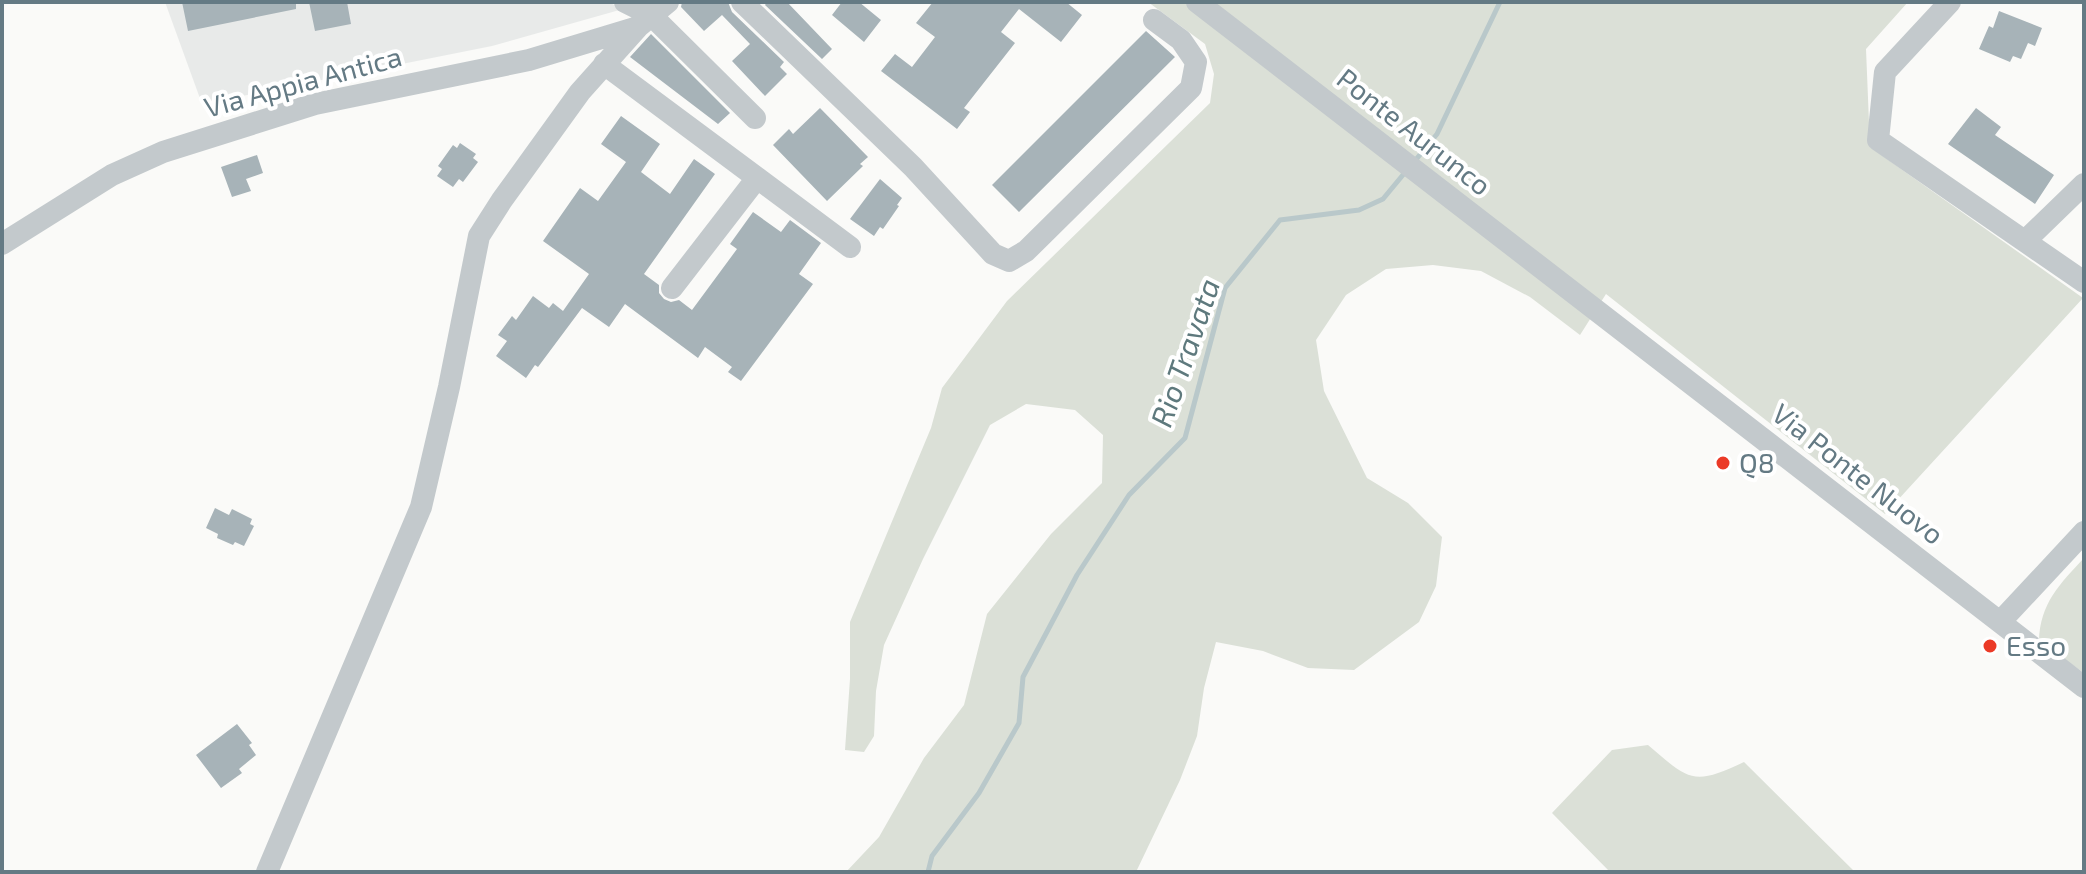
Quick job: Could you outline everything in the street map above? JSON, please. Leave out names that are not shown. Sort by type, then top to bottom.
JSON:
[{"type":"street","points":[[625,2],[653,14],[755,118]]},
{"type":"street","points":[[742,2],[913,167],[993,254],[1009,261],[1026,251],[1191,88],[1196,62],[1181,40],[1154,20]]},
{"type":"street","name":"Ponte Aurunco","points":[[1197,2],[1594,310]]},
{"type":"street","points":[[1950,2],[1885,72],[1878,140],[2084,282]]},
{"type":"street","points":[[267,872],[421,507],[479,236],[580,92],[653,14]]},
{"type":"street","name":"Via Appia Antica","points":[[2,244],[112,175],[163,152],[315,104],[529,60],[653,14]]},
{"type":"street","points":[[604,64],[850,247]]},
{"type":"street","points":[[672,288],[757,178]]},
{"type":"street","points":[[2025,241],[2084,184]]},
{"type":"street","name":"Via Ponte Nuovo","points":[[1594,310],[2084,687]]},
{"type":"street","points":[[2001,621],[2084,532]]},
{"type":"shaded area","points":[[165,2],[608,2],[623,9],[492,46],[202,104]]},
{"type":"shaded area","points":[[1148,2],[1908,2],[1866,49],[1870,147],[2083,298],[1885,514],[1606,294],[1580,335],[1530,297],[1481,271],[1433,265],[1386,269],[1346,295],[1316,340],[1324,391],[1367,478],[1408,503],[1442,537],[1436,586],[1419,622],[1354,670],[1308,668],[1263,651],[1216,642],[1204,688],[1197,736],[1180,780],[1136,872],[846,872],[879,837],[924,758],[964,705],[987,614],[1051,534],[1102,483],[1103,435],[1075,410],[1026,404],[990,425],[884,645],[876,691],[874,736],[864,752],[845,750],[850,622],[931,428],[942,388],[1007,301],[1210,103],[1214,74],[1205,44]]},
{"type":"shaded area","points":[[2084,558],[2084,673],[2039,641],[2047,605]]},
{"type":"shaded area","points":[[1648,745],[1683,773],[1693,776],[1713,775],[1744,762],[1855,872],[1610,872],[1552,813],[1612,750]]},
{"type":"building","points":[[182,2],[296,2],[296,9],[188,31]]},
{"type":"building","points":[[309,2],[347,2],[351,24],[315,31]]},
{"type":"building","points":[[682,2],[728,2],[732,12],[784,62],[780,67],[787,74],[765,96],[732,61],[750,44],[722,15],[704,31],[681,7]]},
{"type":"building","points":[[767,2],[787,2],[832,49],[822,59],[765,5]]},
{"type":"building","points":[[842,2],[859,2],[881,20],[864,42],[832,15]]},
{"type":"building","points":[[933,2],[1066,2],[1082,15],[1061,42],[1019,9],[1001,32],[1015,43],[964,108],[970,112],[957,129],[881,71],[895,54],[912,67],[935,37],[916,23]]},
{"type":"building","points":[[1999,11],[2042,28],[2035,46],[2028,43],[2021,59],[2013,56],[2010,62],[1979,49],[1989,26],[1993,28]]},
{"type":"building","points":[[1146,31],[1175,57],[1019,212],[992,185]]},
{"type":"building","points":[[651,34],[730,113],[718,124],[630,57]]},
{"type":"building","points":[[820,108],[868,157],[860,164],[863,166],[827,201],[773,145],[789,129],[793,134]]},
{"type":"building","points":[[1976,108],[2001,127],[1995,135],[2054,175],[2035,204],[1948,144]]},
{"type":"building","points":[[621,116],[660,144],[641,172],[670,194],[694,159],[715,174],[644,274],[659,285],[659,293],[664,299],[671,302],[679,300],[692,310],[737,249],[730,244],[753,212],[781,232],[790,220],[821,243],[799,274],[813,284],[741,381],[728,372],[732,367],[705,347],[698,358],[625,304],[609,327],[582,308],[538,367],[535,365],[526,378],[496,356],[507,341],[498,335],[512,316],[516,320],[533,296],[549,308],[553,303],[563,311],[589,274],[543,241],[580,188],[598,201],[626,162],[601,144]]},
{"type":"building","points":[[460,143],[476,154],[473,158],[478,162],[463,182],[459,179],[453,187],[437,176],[442,169],[438,166],[453,145],[457,148]]},
{"type":"building","points":[[257,155],[263,173],[246,179],[251,191],[232,197],[221,167]]},
{"type":"building","points":[[880,179],[902,198],[883,229],[880,227],[874,236],[850,219]]},
{"type":"building","points":[[215,508],[229,515],[232,509],[252,519],[250,524],[254,526],[244,546],[217,538],[218,534],[206,528]]},
{"type":"building","points":[[237,724],[252,743],[249,745],[256,755],[239,769],[242,773],[221,788],[196,755]]},
{"type":"waterway","name":"Rio Travata","points":[[1414,162],[1437,134],[1500,2]]},
{"type":"waterway","name":"Rio Travata","points":[[928,872],[932,856],[979,793],[1019,723],[1023,677],[1077,575],[1129,495],[1185,438],[1225,288],[1280,220],[1359,210],[1383,199],[1407,170]]},
{"type":"place","name":"Q8","points":[[1723,463]]},
{"type":"place","name":"Esso","points":[[1990,646]]}]
